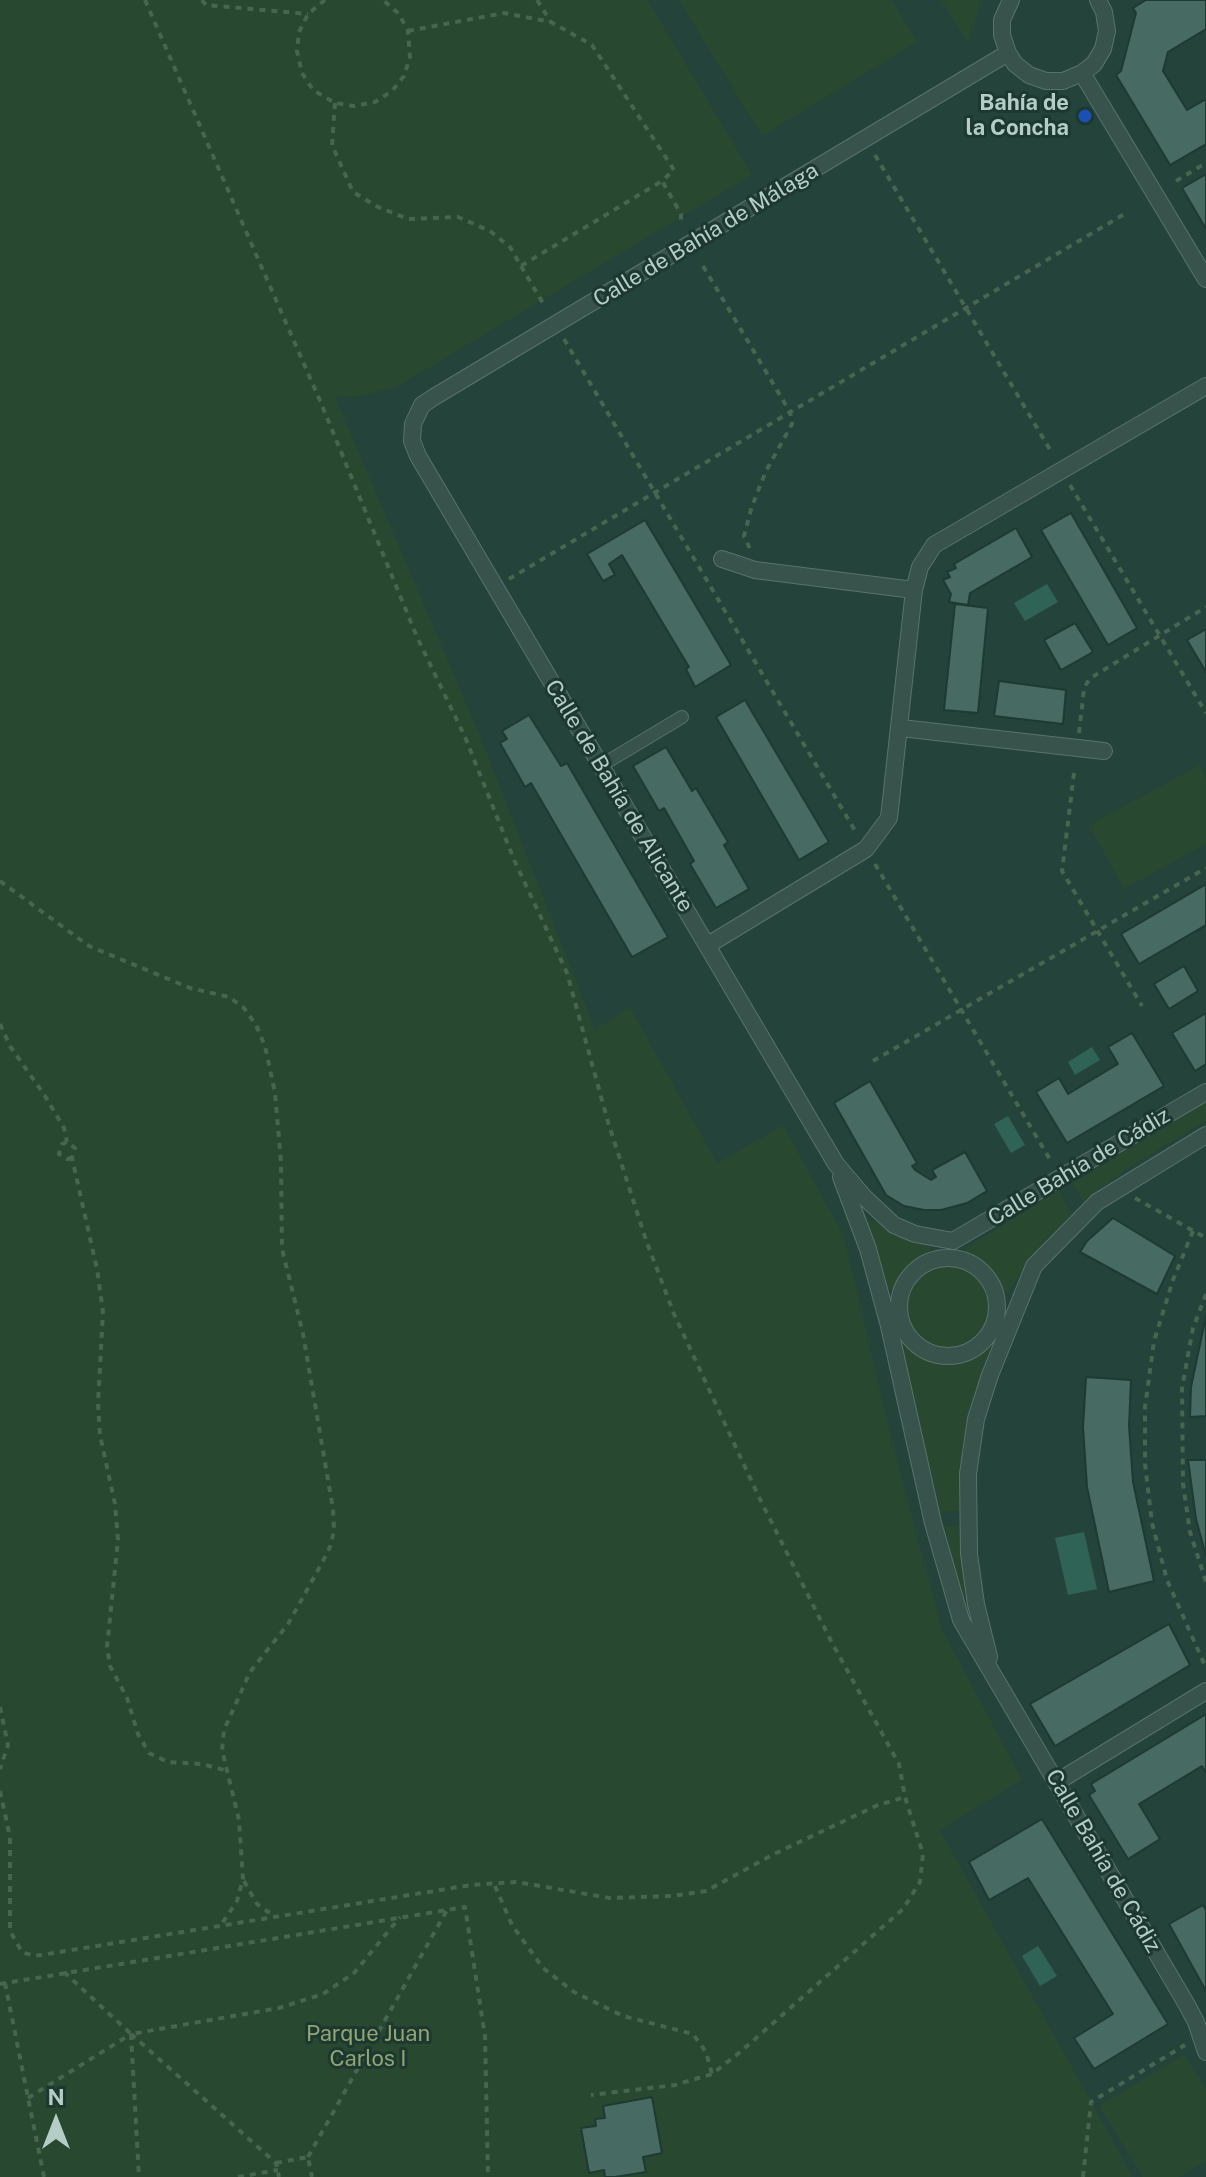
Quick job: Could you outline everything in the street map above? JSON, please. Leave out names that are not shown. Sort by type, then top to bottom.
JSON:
[{"type":"street","points":[[1011,0],[1002,20],[1002,35],[1008,53],[1015,64],[1029,75],[1046,81],[1063,81],[1094,64],[1103,49],[1107,31],[1099,0]]},
{"type":"street","name":"Calle de Bahía de Málaga","points":[[413,424],[422,405],[434,397],[1008,53]]},
{"type":"street","points":[[1082,73],[1206,279]]},
{"type":"street","points":[[708,945],[866,849],[889,818],[914,590],[920,567],[934,545],[1206,386]]},
{"type":"street","name":"Calle de Bahía de Alicante","points":[[413,424],[412,441],[418,456],[836,1164],[864,1197],[894,1225],[953,1250]]},
{"type":"street","points":[[722,559],[755,570],[914,590]]},
{"type":"street","points":[[602,765],[682,717]]},
{"type":"street","points":[[901,728],[1104,751]]},
{"type":"street","name":"Calle Bahía de Cádiz","points":[[953,1250],[1206,1092]]},
{"type":"street","name":"Calle Bahía de Cádiz","points":[[993,1673],[976,1604],[969,1554],[968,1474],[976,1419],[1001,1330],[1034,1266],[1097,1202],[1206,1135]]},
{"type":"street","name":"Calle de Bahía de Alicante","points":[[836,1164],[895,1325]]},
{"type":"street","points":[[953,1250],[981,1270],[991,1282],[1001,1330],[955,1356],[939,1355],[923,1349],[895,1325],[901,1291],[909,1276],[921,1265],[953,1250]]},
{"type":"street","name":"Calle Bahía de Cádiz","points":[[895,1325],[933,1523],[961,1620],[1202,2034]]},
{"type":"street","points":[[1057,1782],[1206,1691]]},
{"type":"path","points":[[145,0],[321,403],[417,637],[465,737],[515,862],[567,973],[613,1137],[674,1314],[758,1495],[831,1641],[899,1764],[905,1797],[923,1854],[920,1882],[903,1909],[712,2074],[675,2085],[591,2095]]},
{"type":"path","points":[[202,0],[206,5],[308,14]]},
{"type":"path","points":[[325,0],[308,14],[299,32],[297,51],[302,73],[313,90],[335,103],[354,106],[375,102],[392,91],[404,76],[410,57],[408,31],[399,14],[383,0]]},
{"type":"path","points":[[537,0],[551,22]]},
{"type":"path","points":[[408,31],[504,13],[551,22],[592,45],[674,170],[662,181],[521,266]]},
{"type":"path","points":[[335,103],[332,145],[353,192],[378,207],[408,219],[458,217],[490,231],[510,247],[544,305]]},
{"type":"path","points":[[875,155],[1052,453]]},
{"type":"path","points":[[1176,181],[1206,163]]},
{"type":"path","points":[[662,181],[681,214],[681,225]]},
{"type":"path","points":[[512,576],[1126,213]]},
{"type":"path","points":[[703,266],[790,412],[792,424],[766,471],[744,536],[752,553]]},
{"type":"path","points":[[564,339],[860,840]]},
{"type":"path","points":[[1068,483],[1206,713]]},
{"type":"path","points":[[1079,734],[1084,689],[1089,679],[1206,607]]},
{"type":"path","points":[[1074,773],[1062,871],[1142,1006]]},
{"type":"path","points":[[872,859],[1053,1165]]},
{"type":"path","points":[[873,1061],[1206,868]]},
{"type":"path","points":[[0,881],[89,946],[190,988],[229,997],[244,1008],[265,1046],[275,1093],[281,1162],[282,1249],[303,1334],[334,1529],[323,1561],[288,1624],[250,1672],[224,1730],[224,1770],[239,1820],[243,1879],[237,1901],[221,1925]]},
{"type":"path","points":[[0,1024],[10,1046],[64,1128],[67,1142],[75,1148],[72,1158],[97,1269],[103,1312],[98,1403],[100,1435],[115,1504],[118,1540],[107,1647],[110,1666],[127,1698],[138,1734],[149,1753],[168,1762],[202,1764],[224,1770]]},
{"type":"path","points":[[67,1142],[62,1144],[59,1154],[67,1159],[72,1158]]},
{"type":"path","points":[[1133,1197],[1206,1238]]},
{"type":"path","points":[[1193,1231],[1173,1280],[1154,1341],[1145,1407],[1145,1464],[1152,1523],[1167,1580],[1206,1668]]},
{"type":"path","points":[[1206,1294],[1193,1328],[1182,1388],[1182,1445],[1183,1484],[1190,1532],[1206,1582]]},
{"type":"path","points":[[0,1707],[8,1745],[0,1769]]},
{"type":"path","points":[[0,1791],[10,1837],[10,1931],[22,1952],[35,1956],[471,1885],[516,1882],[610,1898],[672,1896],[706,1891],[774,1854],[878,1805],[905,1797]]},
{"type":"path","points":[[243,1879],[257,1904],[276,1917]]},
{"type":"path","points":[[495,1885],[512,1925],[543,1968],[574,1992],[623,2016],[693,2034],[706,2052],[712,2074]]},
{"type":"path","points":[[44,2177],[3,1983],[465,1907],[485,2036],[488,2177]]},
{"type":"path","points":[[312,2177],[308,2157],[447,1910]]},
{"type":"path","points":[[28,2098],[131,2034],[279,2008],[323,1994],[354,1973],[400,1917]]},
{"type":"path","points":[[64,1972],[276,2163],[279,2177]]},
{"type":"path","points":[[131,2034],[139,2177]]},
{"type":"path","points":[[1083,2177],[1091,2102],[1202,2034]]},
{"type":"path","points":[[276,2163],[308,2157]]},
{"type":"path","points":[[238,2177],[278,2170]]},
{"type":"green space","name":"Parque Juan Carlos I","points":[[0,0],[648,0],[752,175],[395,388],[361,396],[335,397],[479,733],[595,1029],[630,1007],[717,1163],[783,1125],[844,1236],[894,1448],[942,1629],[1022,1780],[940,1830],[1133,2177],[0,2177]]},
{"type":"green space","points":[[679,0],[892,0],[917,42],[762,136]]},
{"type":"green space","points":[[941,0],[982,0],[968,43]]},
{"type":"green space","points":[[1199,765],[1206,778],[1206,844],[1124,889],[1089,825]]},
{"type":"green space","points":[[1206,1103],[1206,1121],[1125,1170],[1083,1202],[1072,1183]]},
{"type":"green space","points":[[1059,1190],[1072,1214],[1044,1241],[1008,1292],[1003,1293],[985,1267],[965,1254],[964,1249]]},
{"type":"green space","points":[[872,1219],[931,1248],[928,1256],[911,1266],[895,1291],[887,1289],[865,1224]]},
{"type":"green space","points":[[948,1264],[972,1271],[984,1283],[991,1307],[984,1331],[972,1343],[948,1350],[924,1343],[912,1331],[905,1307],[912,1283],[924,1271]]},
{"type":"green space","points":[[901,1340],[924,1355],[947,1362],[967,1358],[986,1347],[990,1350],[983,1370],[961,1510],[935,1513],[898,1342]]},
{"type":"green space","points":[[961,1525],[971,1613],[967,1613],[939,1528]]},
{"type":"green space","points":[[1184,2054],[1206,2089],[1206,2161],[1179,2177],[1143,2177],[1099,2106]]},
{"type":"shaded area","points":[[1047,584],[1058,602],[1025,621],[1014,603]]},
{"type":"shaded area","points":[[1092,1047],[1100,1060],[1075,1075],[1068,1062]]},
{"type":"shaded area","points":[[1008,1116],[1025,1145],[1011,1153],[994,1124]]},
{"type":"shaded area","points":[[1084,1532],[1097,1589],[1068,1595],[1055,1538]]},
{"type":"shaded area","points":[[1038,1946],[1057,1976],[1040,1986],[1022,1956]]},
{"type":"building","points":[[1146,0],[1206,0],[1206,29],[1168,52],[1163,71],[1187,110],[1206,99],[1206,144],[1170,165],[1116,75],[1121,71],[1136,13],[1133,8]]},
{"type":"building","points":[[1206,174],[1206,229],[1182,188]]},
{"type":"building","points":[[1071,513],[1137,628],[1108,645],[1041,530]]},
{"type":"building","points":[[645,520],[731,665],[695,687],[686,669],[689,667],[622,555],[609,564],[615,575],[603,581],[587,554]]},
{"type":"building","points":[[1016,528],[1032,557],[970,593],[968,605],[949,602],[951,594],[943,580],[950,577],[947,572],[956,568],[954,564]]},
{"type":"building","points":[[955,604],[988,608],[978,713],[944,710]]},
{"type":"building","points":[[1075,623],[1093,652],[1061,670],[1044,640]]},
{"type":"building","points":[[1206,629],[1206,672],[1187,640]]},
{"type":"building","points":[[999,681],[1066,690],[1063,724],[994,716]]},
{"type":"building","points":[[745,700],[829,842],[799,860],[716,717]]},
{"type":"building","points":[[529,715],[561,766],[567,763],[668,937],[632,957],[531,783],[525,787],[500,743],[507,739],[502,731]]},
{"type":"building","points":[[666,747],[692,791],[696,788],[728,842],[724,845],[749,889],[716,908],[690,864],[694,861],[664,808],[659,811],[633,766]]},
{"type":"building","points":[[1206,884],[1206,925],[1139,964],[1121,934]]},
{"type":"building","points":[[1184,966],[1198,991],[1169,1009],[1154,984]]},
{"type":"building","points":[[1206,1013],[1206,1064],[1195,1071],[1172,1033]]},
{"type":"building","points":[[1132,1033],[1164,1086],[1067,1143],[1036,1092],[1059,1078],[1068,1094],[1118,1064],[1108,1047]]},
{"type":"building","points":[[870,1081],[917,1163],[912,1166],[915,1170],[931,1180],[936,1177],[932,1170],[965,1152],[987,1191],[967,1203],[941,1210],[904,1206],[886,1195],[834,1103]]},
{"type":"building","points":[[1113,1218],[1175,1256],[1157,1294],[1080,1252],[1087,1241]]},
{"type":"building","points":[[1206,1316],[1206,1416],[1190,1417],[1191,1387]]},
{"type":"building","points":[[1086,1377],[1131,1380],[1129,1426],[1133,1482],[1154,1581],[1109,1592],[1087,1487],[1083,1427]]},
{"type":"building","points":[[1188,1460],[1206,1460],[1206,1556],[1196,1519]]},
{"type":"building","points":[[1169,1624],[1190,1665],[1055,1746],[1030,1704]]},
{"type":"building","points":[[1206,1714],[1206,1773],[1202,1766],[1139,1804],[1160,1839],[1128,1859],[1089,1795],[1095,1791],[1091,1784]]},
{"type":"building","points":[[1042,1819],[1168,2024],[1094,2069],[1074,2038],[1113,2014],[1028,1878],[989,1900],[969,1862]]},
{"type":"building","points":[[1203,1905],[1206,1910],[1206,1991],[1169,1924]]},
{"type":"building","points":[[652,2097],[662,2153],[643,2157],[646,2172],[615,2177],[605,2177],[604,2170],[589,2173],[581,2128],[596,2126],[595,2119],[605,2118],[603,2106]]},
{"type":"place","name":"Bahía de la Concha","points":[[1085,116]]}]
